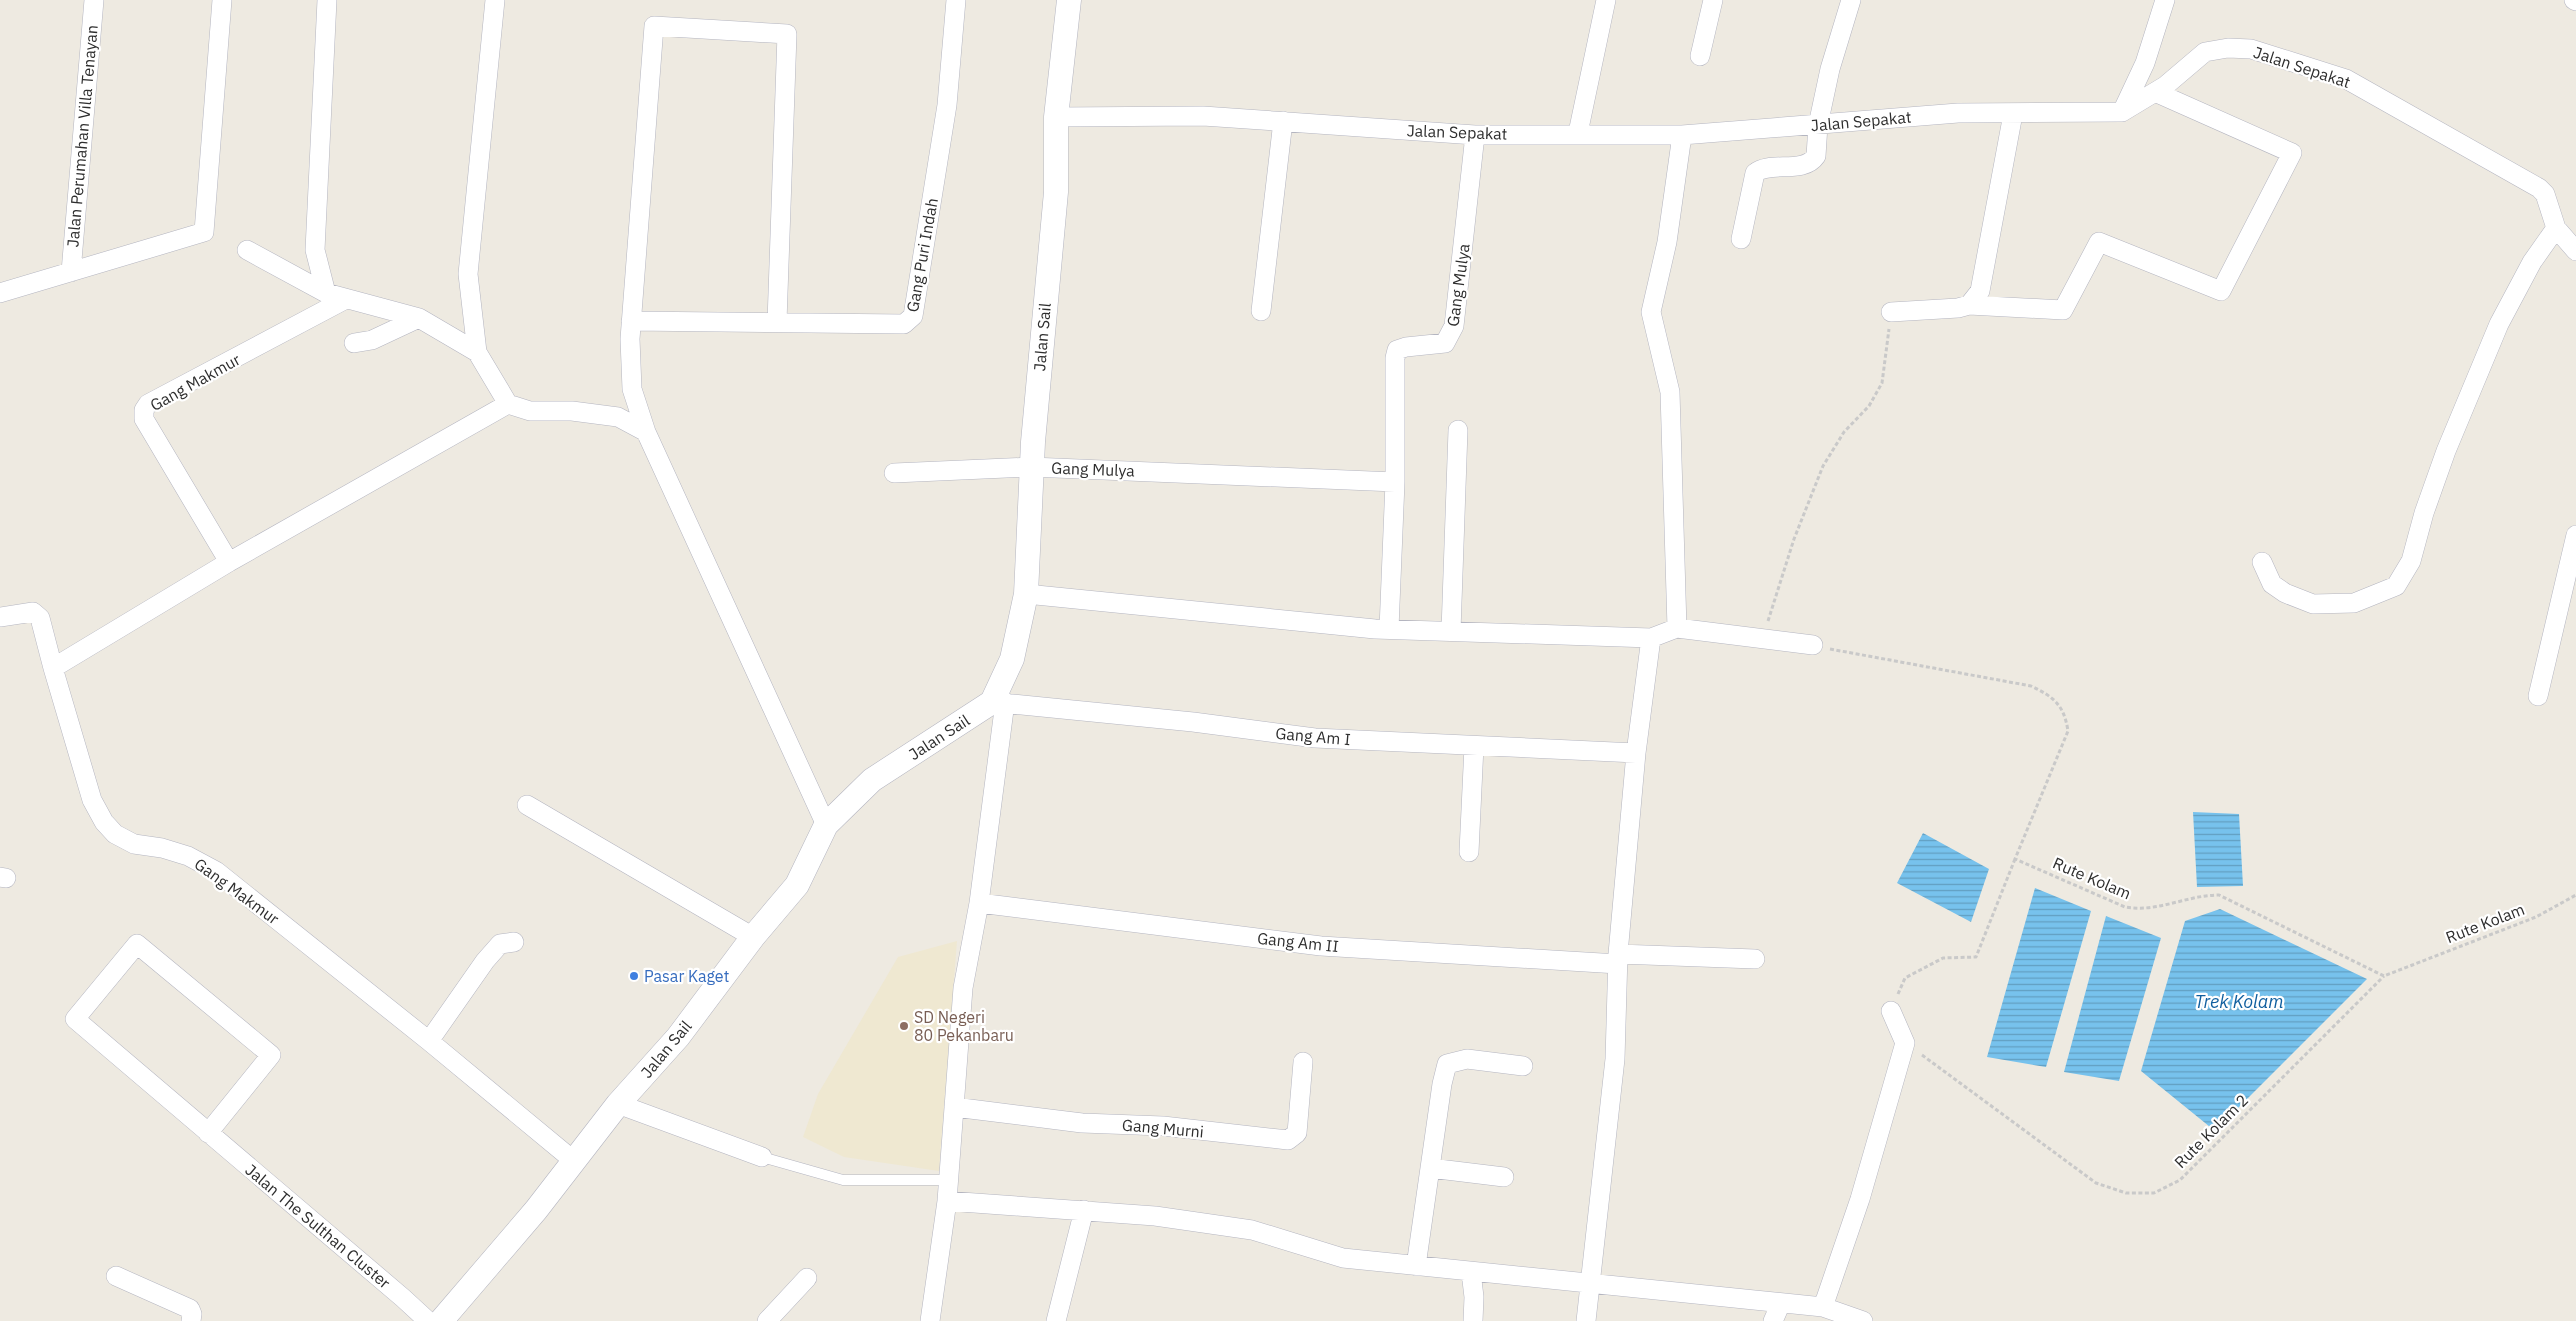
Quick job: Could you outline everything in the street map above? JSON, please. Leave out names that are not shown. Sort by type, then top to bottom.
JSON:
[{"type":"street","name":"Jalan Perumahan Villa Tenayan","points":[[71,272],[94,0]]},
{"type":"street","name":"Jalan Perumahan Villa Tenayan","points":[[0,293],[204,232],[222,0]]},
{"type":"street","points":[[326,293],[315,250],[327,0]]},
{"type":"street","points":[[495,0],[468,274],[477,352],[508,404],[530,411],[572,411],[618,417],[646,432]]},
{"type":"street","name":"Gang Puri Indah","points":[[631,321],[904,324],[913,316],[947,105],[956,0]]},
{"type":"street","name":"Jalan Sail","points":[[441,1321],[536,1210],[618,1104],[678,1037],[753,937],[797,885],[826,825],[872,780],[999,702],[1012,659],[1026,594],[1031,467],[1056,192],[1056,118],[1069,0]]},
{"type":"street","points":[[1578,133],[1606,0]]},
{"type":"street","points":[[1700,56],[1713,0]]},
{"type":"street","points":[[1741,239],[1755,173],[1760,169],[1794,166],[1813,160],[1817,152],[1818,124],[1830,69],[1851,0]]},
{"type":"street","points":[[2122,112],[2145,63],[2166,0]]},
{"type":"street","points":[[777,322],[787,34],[654,26],[631,321],[632,389],[646,432],[826,825]]},
{"type":"street","name":"Jalan Sepakat","points":[[1056,118],[1203,116],[1475,135],[1578,133],[1682,135],[1958,113],[2122,112],[2155,92],[2205,52],[2228,48],[2251,49],[2346,79],[2539,188],[2545,194],[2556,228],[2576,251]]},
{"type":"street","points":[[1892,312],[1958,308],[1969,305],[2062,310],[2098,242],[2221,291],[2292,153],[2155,92]]},
{"type":"street","points":[[1969,305],[1980,291],[2013,114]]},
{"type":"street","points":[[1261,311],[1283,121]]},
{"type":"street","name":"Gang Mulya","points":[[1389,629],[1395,482],[1395,358],[1397,350],[1406,347],[1445,343],[1454,326],[1475,135]]},
{"type":"street","points":[[1677,628],[1670,392],[1651,312],[1667,242],[1682,135]]},
{"type":"street","points":[[2262,562],[2272,584],[2285,593],[2313,604],[2354,603],[2396,586],[2411,561],[2436,478],[2499,324],[2532,262],[2556,228]]},
{"type":"street","points":[[247,250],[326,293],[419,318],[477,352]]},
{"type":"street","name":"Gang Makmur","points":[[229,562],[144,420],[144,410],[148,404],[346,299]]},
{"type":"street","points":[[354,343],[372,340],[419,318]]},
{"type":"street","points":[[53,668],[229,562],[508,404]]},
{"type":"street","points":[[1451,631],[1458,430]]},
{"type":"street","name":"Gang Mulya","points":[[894,473],[1031,467],[1395,482]]},
{"type":"street","points":[[2538,696],[2573,559],[2576,535]]},
{"type":"street","points":[[1026,594],[1210,614],[1389,629],[1651,638],[1677,628],[1813,645]]},
{"type":"street","name":"Gang Makmur","points":[[0,617],[33,612],[40,618],[92,800],[104,822],[115,834],[134,844],[162,848],[188,856],[216,871],[429,1041],[574,1161]]},
{"type":"street","points":[[1586,1321],[1592,1285],[1615,1059],[1618,959],[1636,753],[1651,638]]},
{"type":"street","points":[[930,1321],[947,1201],[963,988],[979,903],[999,702]]},
{"type":"street","name":"Gang Am I","points":[[999,702],[1121,717],[1193,722],[1315,738],[1636,753]]},
{"type":"street","points":[[1469,852],[1474,746]]},
{"type":"street","points":[[527,805],[753,937]]},
{"type":"street","name":"Gang Am II","points":[[979,903],[1322,946],[1618,959],[1755,960]]},
{"type":"street","points":[[429,1041],[495,949],[500,944],[514,942]]},
{"type":"street","name":"Jalan The Sulthan Cluster","points":[[208,1133],[271,1056],[137,944],[75,1019],[208,1133],[428,1321]]},
{"type":"street","points":[[1823,1307],[1860,1200],[1905,1043],[1891,1011]]},
{"type":"street","points":[[1416,1266],[1442,1084],[1447,1064],[1466,1059],[1524,1066]]},
{"type":"street","name":"Gang Murni","points":[[954,1107],[1082,1123],[1163,1126],[1288,1140],[1297,1133],[1303,1062]]},
{"type":"street","points":[[618,1104],[762,1157]]},
{"type":"street","points":[[1430,1168],[1504,1177]]},
{"type":"street","points":[[947,1201],[1155,1216],[1252,1230],[1343,1258],[1592,1285],[1823,1307],[1840,1317],[1863,1321]]},
{"type":"street","points":[[1056,1321],[1084,1210]]},
{"type":"street","points":[[1471,1272],[1474,1297],[1473,1321]]},
{"type":"street","points":[[116,1276],[190,1309],[192,1314],[191,1321]]},
{"type":"street","points":[[767,1321],[806,1278]]},
{"type":"street","points":[[1773,1321],[1781,1303]]},
{"type":"lane","points":[[762,1157],[843,1180],[948,1180]]},
{"type":"path","points":[[1762,638],[1794,539],[1823,466],[1844,432],[1869,406],[1882,383],[1892,312]]},
{"type":"path","points":[[1813,645],[2031,686],[2050,695],[2065,713],[2068,731],[1976,957],[1942,958],[1905,978],[1891,1011]]},
{"type":"path","name":"Rute Kolam","points":[[2015,858],[2131,908],[2152,907],[2200,895],[2219,895],[2384,976],[2536,917],[2576,895]]},
{"type":"path","name":"Rute Kolam 2","points":[[1905,1043],[2096,1183],[2126,1193],[2154,1194],[2180,1180],[2384,976]]},
{"type":"shaded area","name":"SD Negeri 80 Pekanbaru","points":[[957,941],[939,1171],[844,1157],[803,1137],[818,1094],[898,957]]},
{"type":"water","points":[[2193,812],[2239,814],[2243,886],[2197,887]]},
{"type":"water","points":[[1923,833],[1989,869],[1971,922],[1897,883]]},
{"type":"water","points":[[2035,888],[2091,911],[2046,1067],[1987,1057]]},
{"type":"water","name":"Trek Kolam","points":[[2220,909],[2367,979],[2215,1131],[2141,1071],[2185,921]]},
{"type":"water","points":[[2106,916],[2161,938],[2119,1081],[2064,1072]]},
{"type":"place","name":"Pasar Kaget","points":[[634,976]]},
{"type":"place","name":"SD Negeri 80 Pekanbaru","points":[[904,1026]]}]
